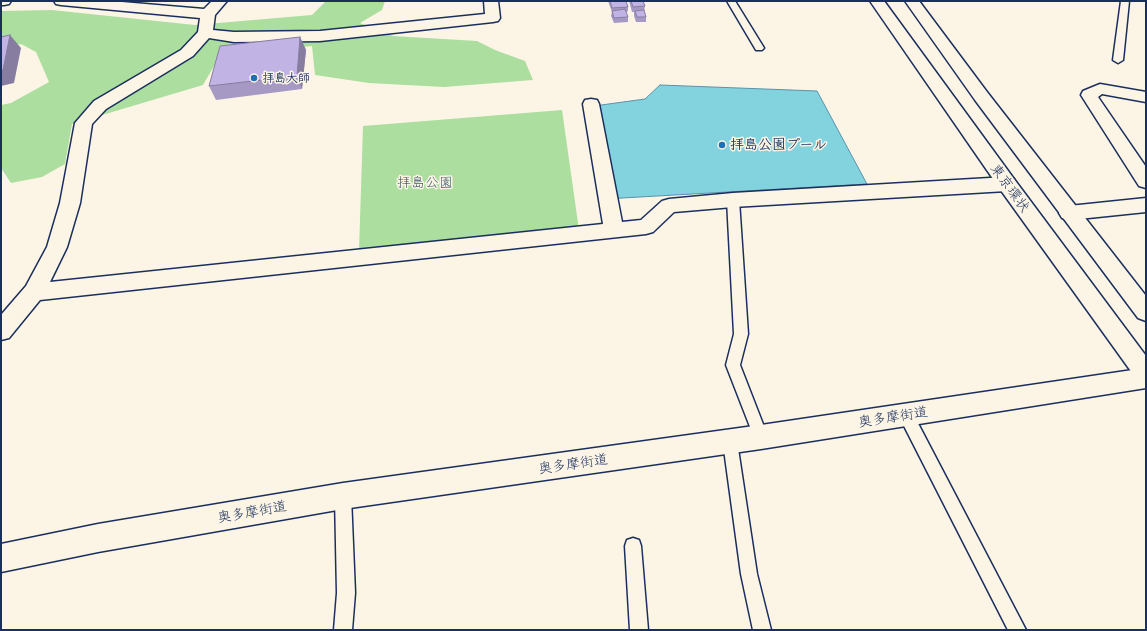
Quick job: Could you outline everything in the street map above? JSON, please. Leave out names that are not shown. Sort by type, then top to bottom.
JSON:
[{"type":"main road","points":[[1,331],[34,292],[57,247],[70,203],[84,123],[100,105],[187,54],[205,33],[214,8],[61,1]]},
{"type":"main road","points":[[205,33],[234,37],[320,36],[486,19],[493,18],[491,1]]},
{"type":"main road","name":"東京環状","points":[[877,1],[1007,184],[1146,374]]},
{"type":"main road","points":[[912,1],[980,96],[1146,312]]},
{"type":"main road","points":[[1146,97],[1100,89],[1090,95],[1146,181]]},
{"type":"main road","points":[[590,104],[614,230]]},
{"type":"main road","points":[[34,292],[646,227],[669,206],[733,200],[1007,184]]},
{"type":"main road","points":[[1069,213],[1146,205]]},
{"type":"main road","name":"奥多摩街道","points":[[1,558],[98,538],[344,496],[730,442],[1146,378]]},
{"type":"lane","points":[[731,1],[759,48]]},
{"type":"lane","points":[[1118,60],[1126,1]]},
{"type":"lane","points":[[733,200],[741,334],[733,365],[760,437]]},
{"type":"lane","points":[[906,414],[1018,630]]},
{"type":"lane","points":[[730,442],[749,574],[762,630]]},
{"type":"lane","points":[[343,630],[346,593],[344,496]]},
{"type":"lane","points":[[633,546],[640,630]]},
{"type":"green space","points":[[326,1],[385,1],[382,10],[360,23],[393,36],[477,41],[495,50],[525,61],[533,80],[444,87],[369,83],[315,75],[312,46],[221,54],[203,85],[72,124],[65,164],[42,177],[11,183],[1,168],[1,105],[11,103],[49,82],[36,52],[21,44],[1,47],[1,11],[52,10],[195,25],[312,15]]},
{"type":"green space","name":"拝島公園","points":[[562,110],[579,230],[359,251],[363,126]]},
{"type":"water","name":"拝島公園プール","points":[[660,85],[817,91],[867,184],[605,199],[594,106],[645,99]]},
{"type":"building","points":[[610,1],[626,1],[628,7],[612,8]]},
{"type":"building","points":[[631,1],[643,1],[645,6],[633,7]]},
{"type":"building","points":[[625,9],[628,17],[614,18],[612,11]]},
{"type":"building","points":[[644,10],[646,17],[637,17],[635,11]]},
{"type":"building","points":[[10,35],[3,70],[1,70],[1,37]]},
{"type":"building","points":[[300,37],[297,76],[209,86],[220,46]]},
{"type":"place","name":"拝島大師","points":[[254,78]]},
{"type":"place","name":"拝島公園プール","points":[[722,145]]}]
